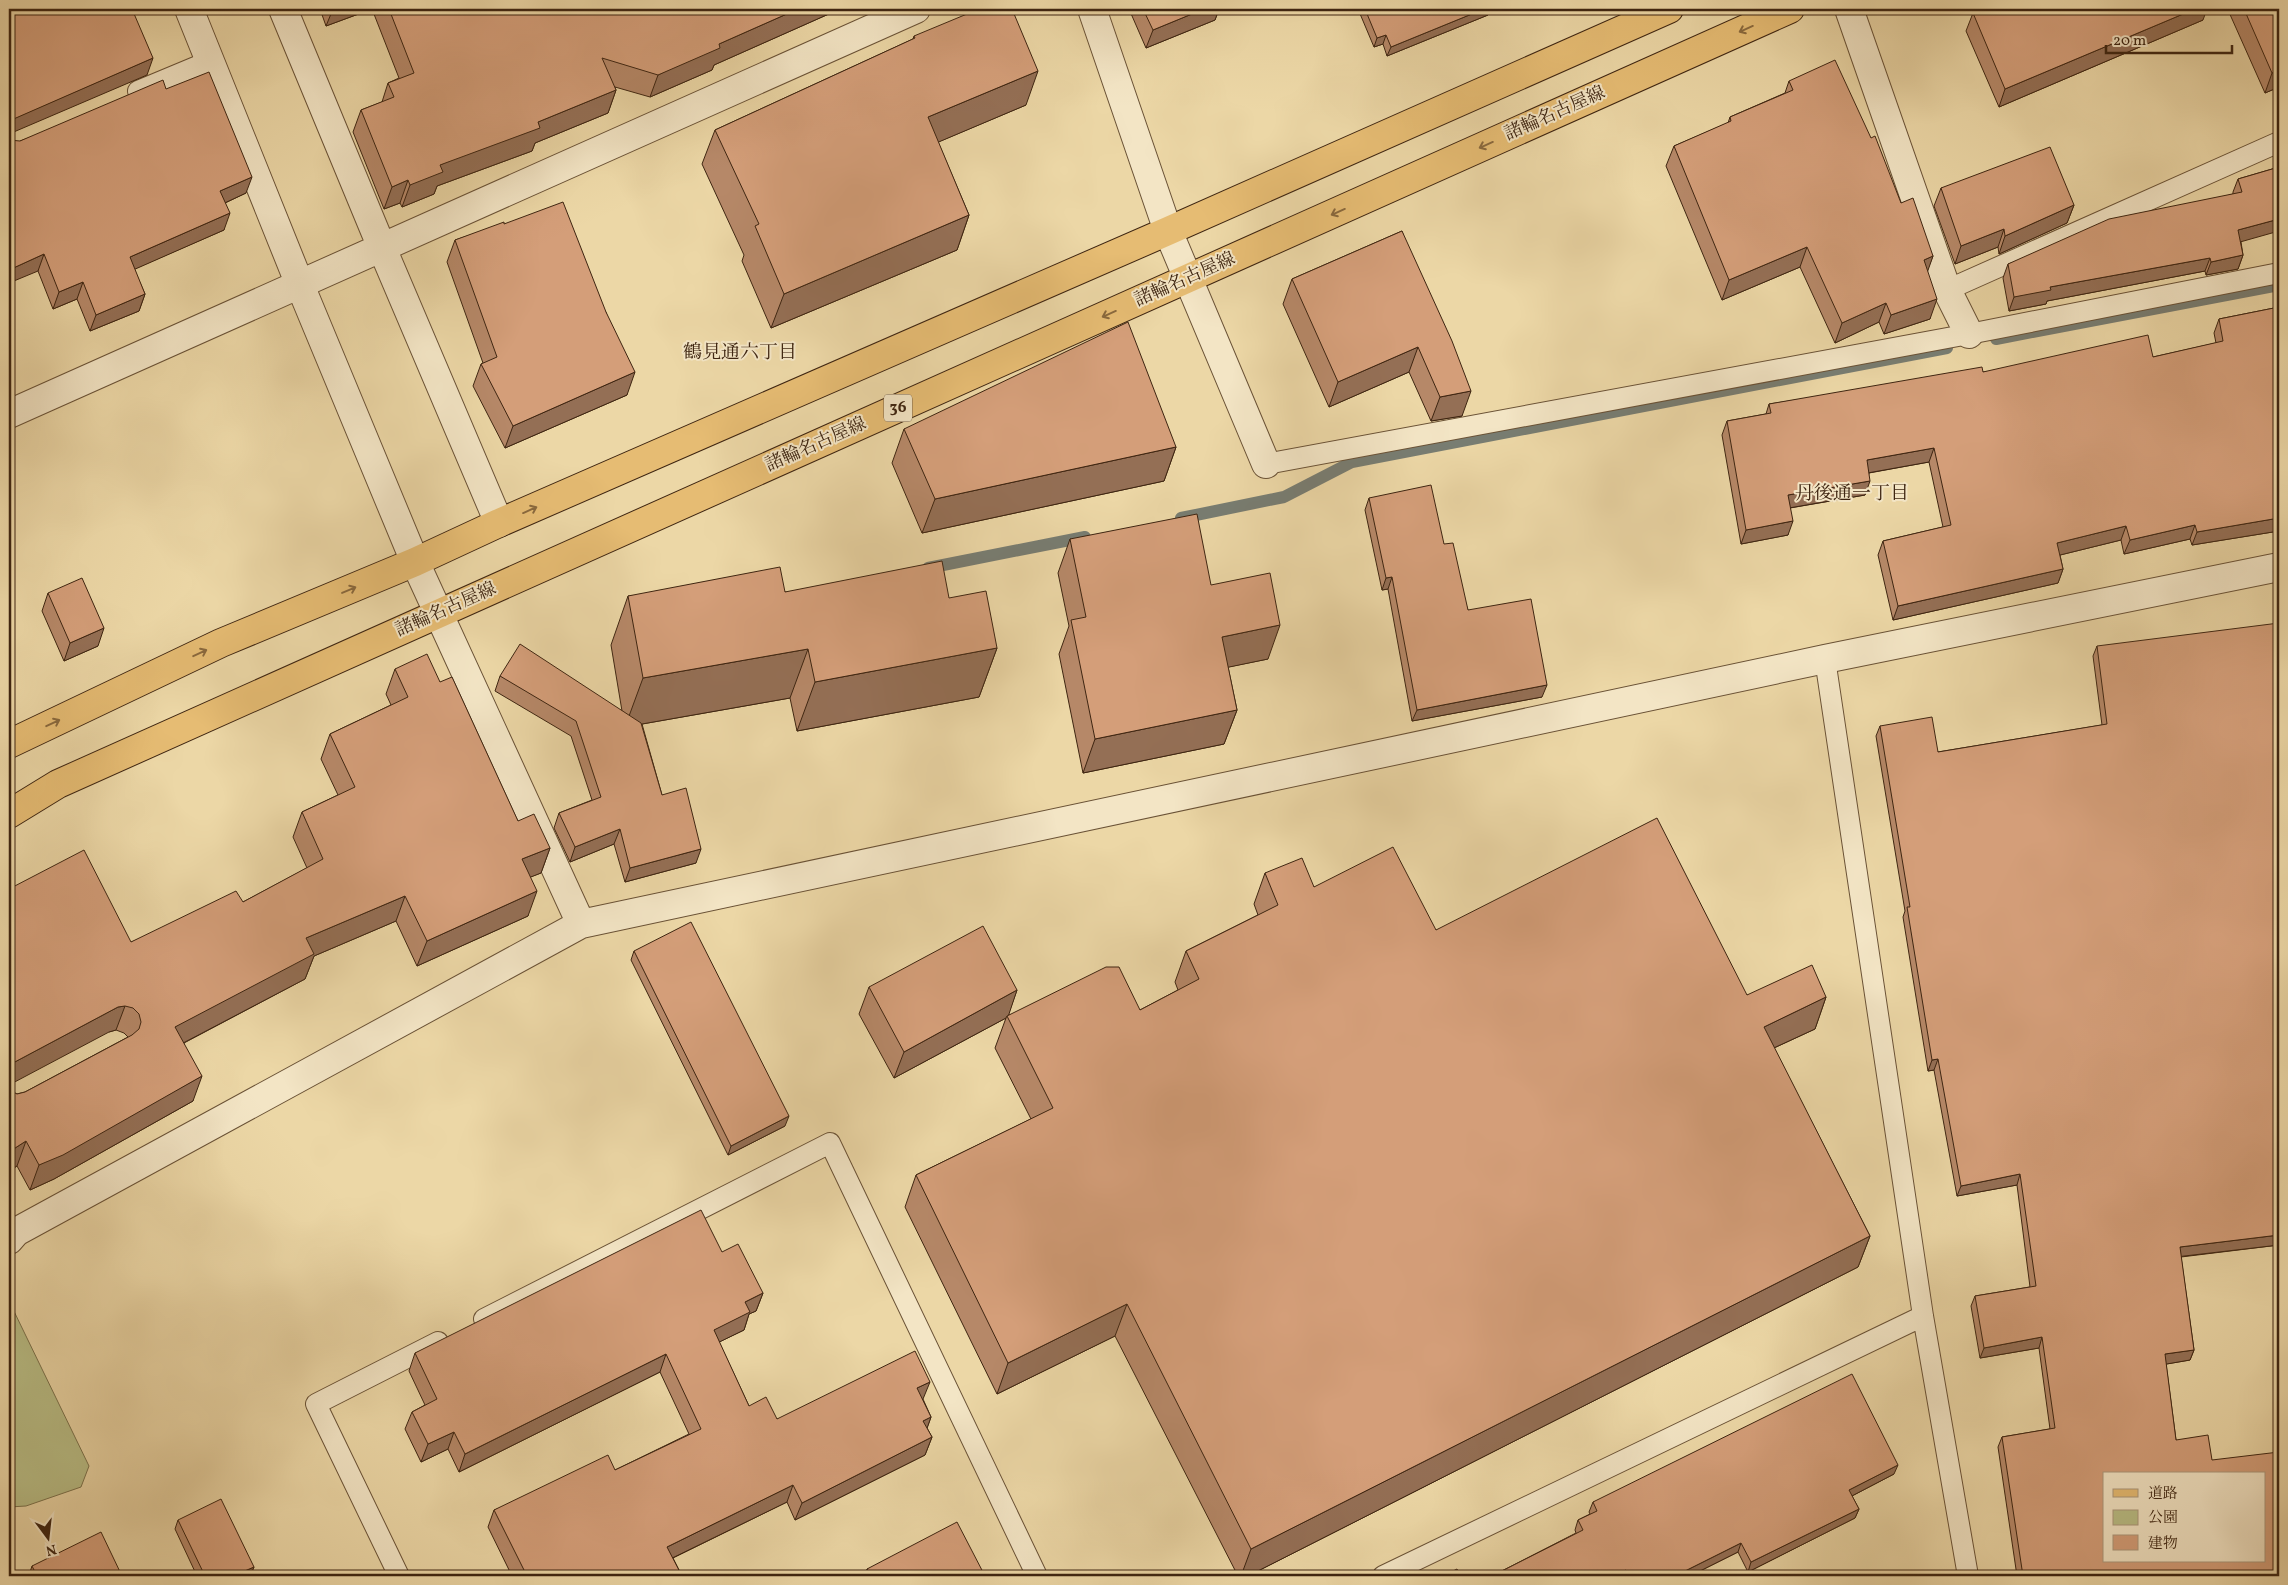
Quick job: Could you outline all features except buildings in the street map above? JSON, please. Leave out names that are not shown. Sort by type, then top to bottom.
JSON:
[{"type":"main road","points":[[9,744],[221,643],[415,562],[499,523],[1168,231],[1669,9]]},
{"type":"main road","name":"諸輪名古屋線","points":[[9,814],[58,784],[1790,9]]},
{"type":"street","points":[[189,9],[415,562],[581,924]]},
{"type":"street","points":[[283,9],[499,523]]},
{"type":"street","points":[[9,414],[916,9]]},
{"type":"street","points":[[1092,9],[1168,231],[1266,464]]},
{"type":"street","points":[[1849,9],[1947,290],[1969,334]]},
{"type":"street","points":[[11,1231],[581,924],[1825,659],[2279,567]]},
{"type":"lane","points":[[118,100],[210,61]]},
{"type":"lane","points":[[1947,290],[2279,142]]},
{"type":"lane","points":[[1266,464],[1969,334],[2279,273]]},
{"type":"lane","points":[[1825,659],[1923,1316],[1968,1576]]},
{"type":"lane","points":[[399,1576],[316,1404],[830,1143],[1037,1576]]},
{"type":"lane","points":[[1383,1576],[1923,1316]]},
{"type":"green space","points":[[9,1301],[89,1466],[81,1487],[26,1506],[9,1507]]},
{"type":"waterway","points":[[1996,339],[2279,285]]},
{"type":"waterway","points":[[1181,518],[1284,497],[1352,462],[1947,348]]},
{"type":"waterway","points":[[928,568],[1085,537]]},
{"type":"district","name":"鶴見通六丁目","points":[[740,353]]},
{"type":"district","name":"丹後通一丁目","points":[[1852,494]]}]
